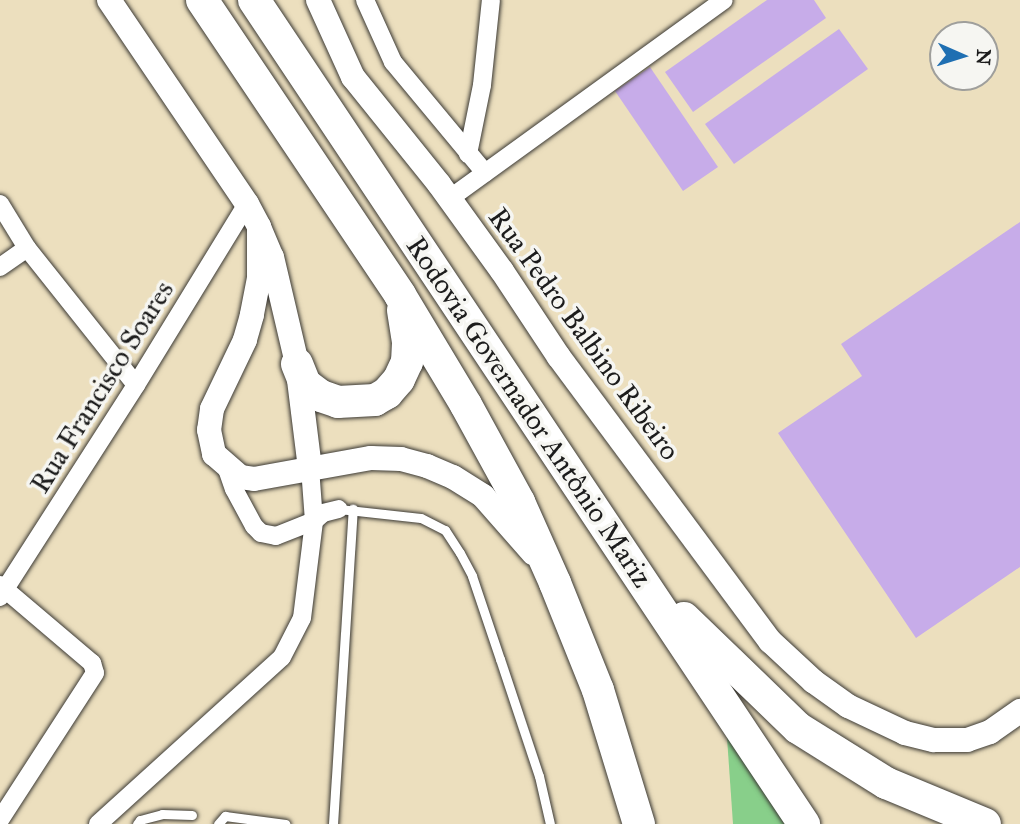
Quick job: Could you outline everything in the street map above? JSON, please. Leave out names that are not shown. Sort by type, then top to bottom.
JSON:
[{"type":"highway","name":"Rodovia Governador Antônio Mariz","points":[[202,0],[400,295],[512,489],[555,583],[598,690],[639,824]]},
{"type":"highway","name":"Rodovia Governador Antônio Mariz","points":[[254,0],[804,824]]},
{"type":"highway","points":[[297,364],[305,384],[321,396],[338,402],[358,403],[387,393],[399,379],[407,362],[408,342],[400,295]]},
{"type":"highway","points":[[612,534],[699,636],[798,728],[886,783],[985,824]]},
{"type":"street","points":[[98,824],[282,657],[303,618],[314,521],[297,364],[272,257],[247,204],[109,0]]},
{"type":"street","name":"Rua Pedro Balbino Ribeiro","points":[[318,0],[353,77],[502,271],[559,357],[628,446],[750,618],[788,659],[848,706],[881,723],[934,740],[967,740],[990,732],[1020,711]]},
{"type":"street","points":[[365,0],[393,62],[485,173]]},
{"type":"street","points":[[468,154],[482,85],[491,0]]},
{"type":"street","points":[[449,199],[724,0]]},
{"type":"street","points":[[0,204],[27,248],[136,385]]},
{"type":"street","name":"Rua Francisco Soares","points":[[2,590],[136,385],[247,204]]},
{"type":"street","points":[[259,227],[259,278],[252,315],[245,340],[212,409],[209,430],[214,454],[240,477],[254,479],[274,478],[310,468],[371,458],[401,459],[453,477],[483,496],[510,524],[555,583]]},
{"type":"street","points":[[0,267],[27,248]]},
{"type":"street","points":[[227,468],[245,514],[261,533],[276,536],[314,521],[323,513],[346,509]]},
{"type":"street","points":[[0,820],[93,679],[92,663],[2,590]]},
{"type":"lane","points":[[333,824],[346,509],[421,518],[445,530],[460,553],[472,576],[539,776],[550,824]]},
{"type":"lane","points":[[137,824],[140,820],[162,814],[192,815]]},
{"type":"lane","points":[[218,824],[225,816],[285,824]]},
{"type":"green space","points":[[726,723],[793,824],[733,824]]},
{"type":"building","points":[[767,0],[814,0],[826,18],[693,112],[665,72]]},
{"type":"building","points":[[839,29],[868,69],[734,164],[705,124]]},
{"type":"building","points":[[650,67],[718,167],[683,191],[615,91]]},
{"type":"building","points":[[1020,222],[1020,567],[916,638],[778,433],[862,376],[841,344]]}]
